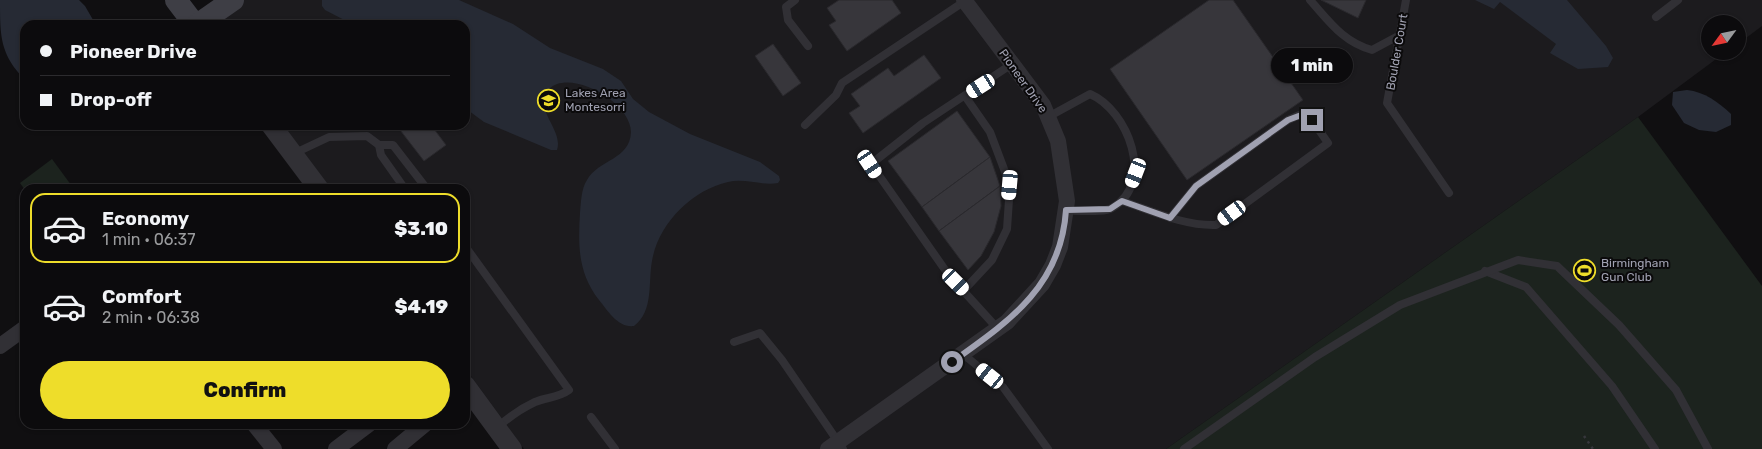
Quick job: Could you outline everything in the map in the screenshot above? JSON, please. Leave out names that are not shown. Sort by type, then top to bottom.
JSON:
[{"type":"main road","points":[[176,0],[192,20]]},
{"type":"main road","points":[[203,20],[233,0]]},
{"type":"street","name":"Pioneer Drive","points":[[837,446],[998,329],[1024,305],[1054,265],[1064,230],[1066,185],[1058,141],[1043,105],[964,0]]},
{"type":"street","points":[[275,130],[315,184]]},
{"type":"street","points":[[0,346],[20,332]]},
{"type":"street","points":[[470,395],[512,449]]},
{"type":"street","points":[[258,429],[274,449]]},
{"type":"street","points":[[336,449],[362,429]]},
{"type":"street","points":[[394,449],[419,429]]},
{"type":"lane","points":[[795,0],[786,7],[788,20],[808,46]]},
{"type":"lane","points":[[806,125],[836,95],[842,83],[964,0]]},
{"type":"lane","points":[[1310,0],[1339,33],[1356,46],[1372,50],[1400,35]]},
{"type":"lane","name":"Boulder Court","points":[[1406,0],[1387,103],[1449,193]]},
{"type":"lane","points":[[1656,17],[1678,0]]},
{"type":"lane","points":[[998,329],[948,274],[870,164],[923,123],[1012,64]]},
{"type":"lane","points":[[1048,117],[1090,94],[1112,108],[1134,150],[1136,173],[1122,201],[1110,209],[1066,210]]},
{"type":"lane","points":[[964,290],[992,260],[1007,229],[1010,185],[990,132],[965,96]]},
{"type":"lane","points":[[1122,201],[1170,218],[1204,225],[1216,225],[1328,143],[1312,120],[1304,114],[1288,120],[1196,186],[1170,218]]},
{"type":"lane","points":[[293,154],[329,137],[367,136],[379,145],[393,145],[400,151],[423,184]]},
{"type":"lane","points":[[379,145],[381,155],[401,184]]},
{"type":"lane","points":[[470,253],[569,390],[560,396],[536,401],[496,428]]},
{"type":"lane","points":[[1184,449],[1314,358],[1400,304],[1518,260],[1557,266],[1619,325],[1676,390],[1708,449]]},
{"type":"lane","points":[[1485,271],[1526,287],[1612,386],[1655,449]]},
{"type":"lane","points":[[734,342],[760,333],[782,360],[837,446]]},
{"type":"lane","points":[[963,354],[1003,387],[1048,449]]},
{"type":"lane","points":[[591,417],[615,449]]},
{"type":"path","points":[[1584,436],[1593,449]]},
{"type":"shaded area","points":[[0,0],[79,0],[93,20],[20,20],[20,74],[6,53],[0,24]]},
{"type":"shaded area","points":[[237,0],[1762,0],[1762,26],[1746,38],[1746,15],[1701,15],[1701,60],[1715,60],[1638,117],[1166,449],[524,449],[470,375],[470,184],[317,184],[278,130],[470,130],[470,20],[207,20]]},
{"type":"shaded area","points":[[322,0],[459,0],[513,24],[550,48],[603,69],[621,81],[633,99],[649,112],[690,134],[760,162],[779,176],[780,180],[778,183],[772,184],[741,181],[728,182],[702,193],[679,211],[661,234],[656,247],[652,261],[649,296],[645,312],[634,326],[628,326],[614,318],[592,290],[583,269],[579,237],[582,192],[587,180],[592,173],[620,154],[629,141],[631,132],[628,121],[621,110],[598,91],[584,85],[559,84],[549,89],[544,96],[545,111],[558,142],[557,150],[551,150],[484,122],[470,112],[470,20],[344,20],[325,10],[322,6]]},
{"type":"shaded area","points":[[1475,0],[1567,0],[1606,46],[1613,58],[1608,67],[1578,69],[1550,53],[1556,44],[1500,2],[1494,9]]},
{"type":"shaded area","points":[[1687,90],[1705,95],[1721,105],[1731,114],[1731,125],[1716,132],[1699,130],[1684,123],[1672,105],[1673,92]]},
{"type":"shaded area","name":"Birmingham Gun Club","points":[[1638,117],[1762,286],[1762,449],[1166,449]]},
{"type":"shaded area","points":[[52,159],[70,184],[21,184]]},
{"type":"building","points":[[839,0],[892,0],[901,13],[847,51],[829,25],[836,21],[827,8]]},
{"type":"building","points":[[1209,0],[1233,0],[1303,100],[1187,180],[1110,69]]},
{"type":"building","points":[[1321,0],[1366,0],[1358,18]]},
{"type":"building","points":[[773,44],[801,83],[783,96],[755,56]]},
{"type":"building","points":[[924,55],[941,78],[863,133],[849,113],[860,106],[851,94],[888,68],[894,76]]},
{"type":"building","points":[[957,111],[990,157],[922,207],[888,161]]},
{"type":"building","points":[[400,130],[435,130],[446,145],[424,161]]},
{"type":"building","points":[[990,157],[1000,186],[939,231],[922,207]]},
{"type":"building","points":[[1000,186],[1001,206],[994,232],[981,256],[968,270],[939,231]]},
{"type":"place","name":"Lakes Area Montesorri","points":[[549,100]]},
{"type":"place","name":"Birmingham Gun Club","points":[[1585,270]]},
{"type":"route","points":[[952,362],[1007,322],[1042,284],[1054,265],[1060,247],[1066,210],[1110,209],[1122,201],[1170,218],[1196,186],[1288,120],[1304,114],[1312,120]]}]
